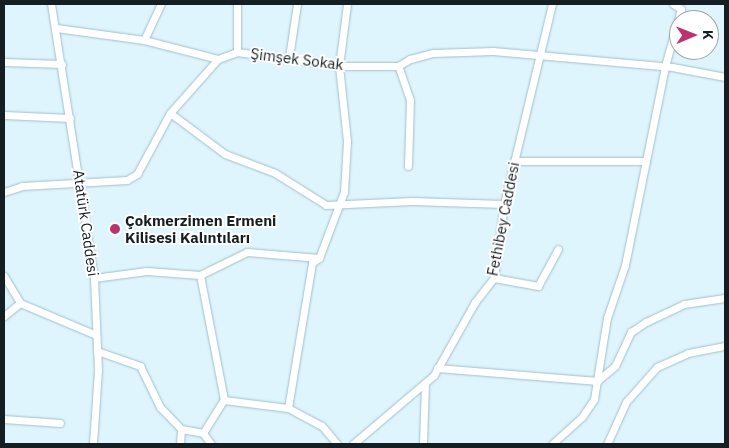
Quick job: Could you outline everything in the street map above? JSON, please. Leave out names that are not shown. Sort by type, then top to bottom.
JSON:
[{"type":"street","points":[[52,7],[59,4]]},
{"type":"street","points":[[144,40],[161,4]]},
{"type":"street","points":[[237,4],[237,52]]},
{"type":"street","points":[[288,56],[297,4]]},
{"type":"street","points":[[288,408],[312,262],[319,258],[342,205],[347,141],[339,66],[347,4]]},
{"type":"street","name":"Fethibey Caddesi","points":[[353,444],[425,383],[437,368],[494,278],[504,204],[552,4]]},
{"type":"street","points":[[552,444],[582,417],[597,381],[607,318],[625,265],[665,66],[682,9],[673,4]]},
{"type":"street","name":"Atatürk Caddesi","points":[[52,7],[94,278],[97,351],[93,444]]},
{"type":"street","points":[[56,28],[144,40],[218,59]]},
{"type":"street","name":"Şimşek Sokak","points":[[4,192],[80,181],[127,180],[138,174],[170,113],[218,59],[237,52],[288,56],[339,66],[398,66]]},
{"type":"street","points":[[408,166],[410,100],[398,66],[433,53],[539,54],[665,66],[725,77]]},
{"type":"street","points":[[4,62],[62,64]]},
{"type":"street","points":[[170,113],[226,154],[275,173],[326,205],[412,201],[504,204]]},
{"type":"street","points":[[4,115],[70,118]]},
{"type":"street","points":[[514,161],[646,161]]},
{"type":"street","points":[[494,278],[538,286],[558,249]]},
{"type":"street","points":[[94,278],[156,271],[200,275],[247,252],[319,258]]},
{"type":"street","points":[[200,275],[224,400],[203,433]]},
{"type":"street","points":[[4,276],[20,304],[96,335]]},
{"type":"street","points":[[437,368],[597,381],[615,366],[631,332],[646,322],[684,304],[725,298]]},
{"type":"street","points":[[4,316],[20,304]]},
{"type":"street","points":[[607,444],[626,402],[657,367],[688,353],[725,346]]},
{"type":"street","points":[[97,351],[140,366],[160,407],[181,429],[203,433],[211,444]]},
{"type":"street","points":[[423,444],[425,383]]},
{"type":"street","points":[[224,400],[288,408],[322,426],[337,444]]},
{"type":"street","points":[[4,419],[60,423]]},
{"type":"street","points":[[180,444],[181,429]]},
{"type":"place","name":"Çokmerzimen Ermeni Kilisesi Kalıntıları","points":[[115,229]]}]
